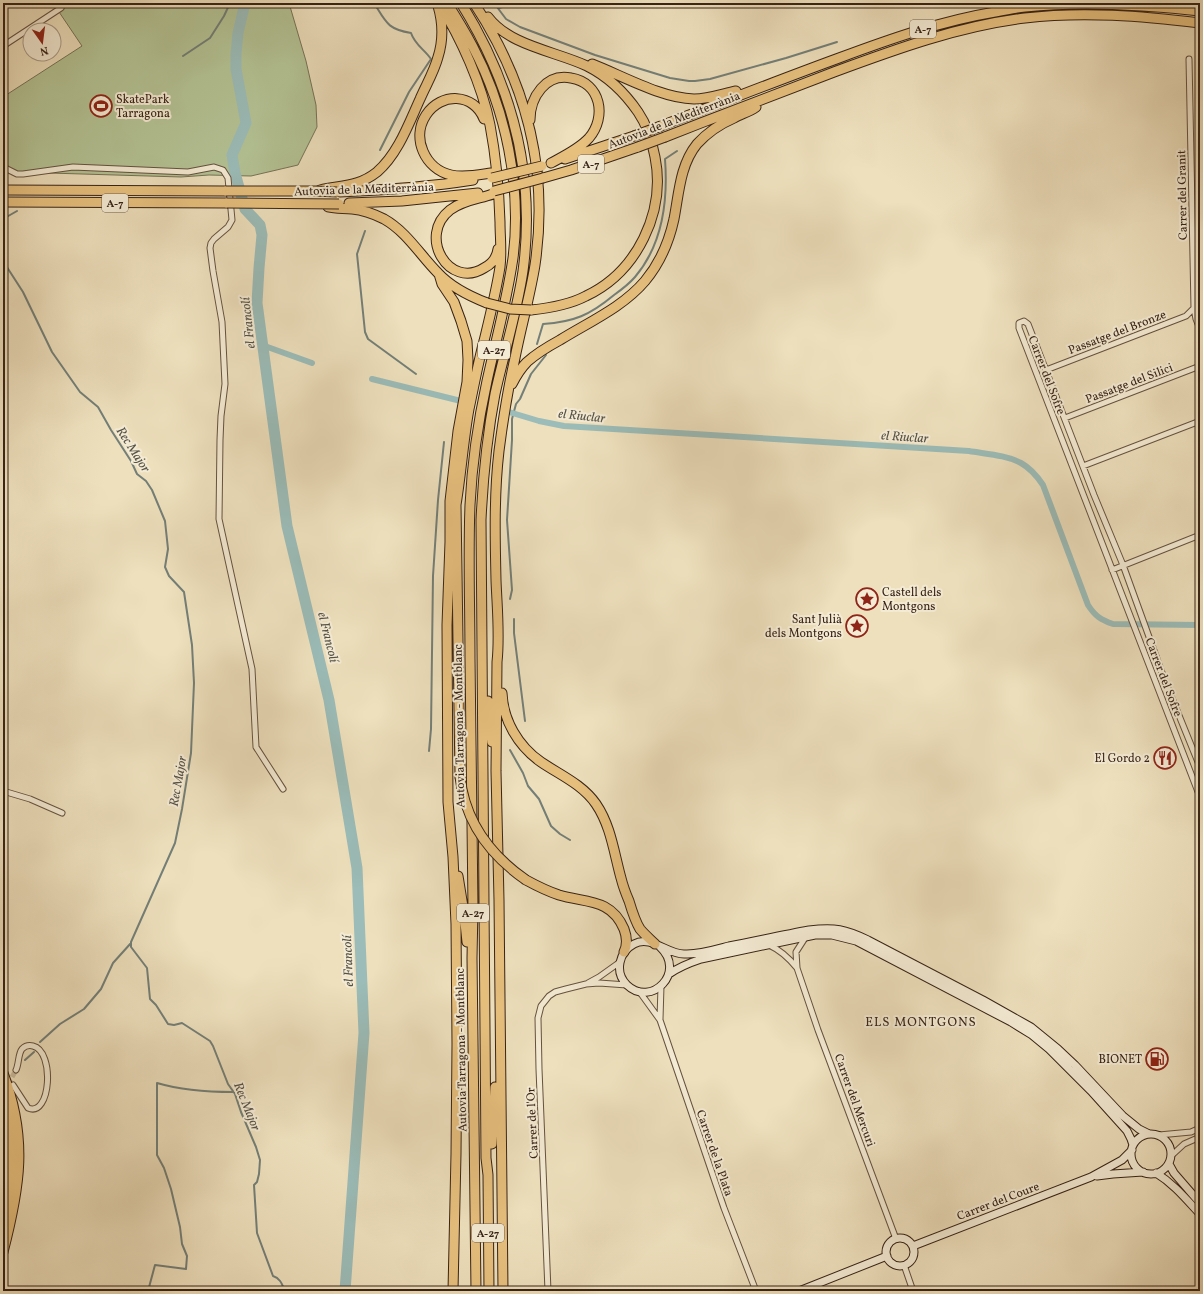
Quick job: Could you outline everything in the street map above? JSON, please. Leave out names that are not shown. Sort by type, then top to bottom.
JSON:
[{"type":"highway","points":[[438,3],[459,39],[474,74],[490,125],[499,188],[501,251],[500,266],[464,434],[450,542]]},
{"type":"highway","points":[[337,189],[350,186],[370,176],[384,164],[397,147],[438,57],[442,29],[438,3]]},
{"type":"highway","name":"Autovia Tarragona - Montblanc","points":[[447,3],[473,47],[492,88],[501,118],[511,165],[515,200],[513,258],[505,304],[481,411],[472,473],[470,504],[473,908],[472,958],[476,1291]]},
{"type":"highway","name":"Autovia Tarragona - Montblanc","points":[[461,3],[492,58],[504,87],[513,117],[526,195],[523,271],[495,395],[486,457],[481,520],[486,1158],[488,1175],[489,1291]]},
{"type":"highway","points":[[474,3],[496,39],[520,95],[531,131],[536,157],[539,189],[539,232],[532,279],[509,389],[499,451],[496,486],[498,648],[496,771],[499,861],[503,1291]]},
{"type":"highway","points":[[340,206],[368,212],[393,225],[407,237],[439,274],[452,286],[487,303],[510,309],[531,310],[559,306],[574,302],[587,296],[601,288],[621,271],[639,248],[654,212],[658,187],[656,163],[650,136],[632,104],[616,87],[596,71],[516,39],[500,29],[489,18],[478,3]]},
{"type":"highway","name":"Autovia de la Mediterrània","points":[[3,190],[315,191],[337,189],[388,190],[440,186],[547,165],[634,136],[755,89],[891,39],[942,23],[1024,7],[1076,4],[1151,6],[1200,11]]},
{"type":"highway","name":"Autovia de la Mediterrània","points":[[3,202],[315,204],[340,206],[423,200],[494,192],[571,170],[638,147],[879,56],[924,41],[975,27],[1025,18],[1076,14],[1150,17],[1200,22]]},
{"type":"highway","points":[[537,47],[582,59],[630,80],[671,95],[688,98],[705,98],[755,89]]},
{"type":"highway","points":[[531,131],[530,118],[534,99],[540,90],[552,81],[564,78],[576,79],[588,87],[597,99],[600,110],[597,126],[588,139],[547,165]]},
{"type":"highway","points":[[509,389],[522,368],[529,360],[619,304],[643,283],[658,263],[668,241],[682,176],[687,159],[692,151],[712,130],[754,108],[769,97]]},
{"type":"highway","points":[[492,175],[453,175],[439,170],[433,165],[427,159],[420,145],[422,122],[426,114],[440,103],[455,98],[463,98],[470,101],[480,110],[483,116],[494,153]]},
{"type":"highway","points":[[494,192],[469,200],[456,206],[445,214],[439,225],[436,243],[439,255],[446,264],[456,270],[471,273],[483,269],[492,262],[498,252],[500,237]]},
{"type":"highway","points":[[439,274],[442,284],[454,302],[461,321],[466,341],[468,360],[467,382],[458,431],[450,500],[447,625],[448,802],[453,857],[456,924],[457,1090],[453,1291]]},
{"type":"highway","points":[[456,504],[459,764],[462,793],[467,808],[481,836],[492,851],[502,862],[526,880],[552,893],[595,902],[605,907],[615,916],[624,930],[627,944],[624,952]]},
{"type":"highway","points":[[498,648],[501,660],[503,702],[506,715],[514,733],[523,746],[534,757],[577,784],[595,803],[603,816],[608,830],[621,879],[635,920],[646,936],[658,945]]},
{"type":"highway","points":[[483,665],[487,677],[492,752],[496,771]]},
{"type":"highway","points":[[453,857],[458,874],[467,943],[472,958]]},
{"type":"highway","points":[[488,1175],[491,1161],[500,1022]]},
{"type":"highway","points":[[3,1069],[13,1086]]},
{"type":"highway","points":[[3,1073],[17,1125],[19,1159],[16,1194],[3,1252]]},
{"type":"highway","points":[[3,1100],[8,1126],[11,1159],[8,1192],[3,1217]]},
{"type":"main road","points":[[658,945],[669,960],[669,974],[666,981],[658,989],[649,992],[639,992],[627,985],[620,974],[620,962],[624,952],[638,943],[645,942],[658,945],[675,953],[684,954],[706,951],[809,930],[826,928],[841,929],[851,932],[983,1000],[1031,1027],[1075,1064],[1123,1116],[1139,1129],[1149,1134],[1159,1136],[1167,1141],[1170,1146],[1171,1156],[1169,1164],[1164,1169],[1151,1174],[1136,1168],[1131,1155],[1132,1139],[1123,1127],[1068,1067],[1032,1035],[1011,1022],[856,941],[832,935],[815,935],[701,959],[686,964],[669,974]]},
{"type":"main road","points":[[1132,1147],[1139,1138],[1149,1134]]},
{"type":"main road","name":"Carrer del Coure","points":[[912,1246],[1091,1177],[1122,1160],[1132,1147]]},
{"type":"main road","points":[[1169,1164],[1174,1173],[1200,1203]]},
{"type":"main road","name":"Carrer del Coure","points":[[1091,1177],[1143,1172]]},
{"type":"main road","points":[[1156,1173],[1181,1192],[1200,1214]]},
{"type":"main road","points":[[896,1239],[903,1239],[909,1242],[912,1246],[914,1255],[912,1260],[904,1265],[895,1265],[887,1256],[886,1252],[889,1244],[896,1239]]},
{"type":"main road","points":[[799,1291],[887,1256]]},
{"type":"street","points":[[3,46],[61,8]]},
{"type":"street","name":"Carrer del Granit","points":[[1189,59],[1194,308],[1200,329]]},
{"type":"street","points":[[3,167],[17,174],[72,168],[188,172],[214,167],[223,170],[226,173],[232,220],[228,227],[214,239],[210,248],[212,271],[222,322],[225,384],[221,416],[219,519],[252,669],[256,747],[283,789]]},
{"type":"street","points":[[1194,268],[1200,268]]},
{"type":"street","name":"Passatge del Bronze","points":[[1046,370],[1186,316],[1194,308]]},
{"type":"street","name":"Carrer del Sofre","points":[[1200,767],[1165,681],[1123,566],[1028,324],[1024,321],[1019,323],[1019,328],[1042,391],[1200,797]]},
{"type":"street","name":"Passatge del Silici","points":[[1065,418],[1200,366]]},
{"type":"street","points":[[1083,466],[1200,422]]},
{"type":"street","points":[[1112,570],[1200,535]]},
{"type":"street","points":[[3,791],[30,799],[62,813]]},
{"type":"street","name":"Carrer del Mercuri","points":[[805,938],[796,952],[797,968],[818,1030],[896,1239]]},
{"type":"street","name":"Carrer del Mercuri","points":[[769,944],[778,949],[797,968]]},
{"type":"street","name":"Carrer de l'Or","points":[[586,984],[600,977],[620,962]]},
{"type":"street","name":"Carrer de l'Or","points":[[548,1291],[539,1069],[538,1018],[541,1006],[549,996],[555,992],[586,984],[599,983],[627,985]]},
{"type":"street","name":"Carrer de la Plata","points":[[660,1020],[661,986]]},
{"type":"street","name":"Carrer de la Plata","points":[[639,992],[660,1020],[724,1208],[756,1291]]},
{"type":"street","points":[[13,1086],[28,1108],[34,1109],[40,1107],[46,1093],[47,1074],[46,1060],[42,1051],[30,1045],[23,1048],[16,1070]]},
{"type":"street","points":[[1159,1136],[1192,1132],[1200,1128]]},
{"type":"street","points":[[1171,1156],[1184,1144],[1200,1137]]},
{"type":"street","points":[[904,1265],[914,1291]]},
{"type":"green space","points":[[53,3],[289,3],[306,61],[316,105],[317,127],[298,165],[251,176],[209,175],[181,177],[16,172],[9,170],[3,160],[3,97],[57,62],[62,62],[62,59],[82,46]]},
{"type":"waterway","name":"Rec Major","points":[[183,56],[210,38],[224,16],[230,3]]},
{"type":"waterway","name":"el Francolí","points":[[245,3],[238,33],[236,69],[246,123],[232,155],[235,173],[245,209],[260,225],[262,235],[257,303],[287,526],[329,700],[357,868],[364,1033],[345,1291]]},
{"type":"waterway","points":[[374,3],[388,24],[397,29],[411,33],[417,44],[431,59],[409,92],[380,150]]},
{"type":"waterway","points":[[494,3],[506,19],[520,27],[595,55],[670,78],[689,81],[710,79],[837,42]]},
{"type":"waterway","points":[[499,8],[516,3]]},
{"type":"waterway","points":[[537,344],[543,324],[573,319],[597,308],[635,277],[652,250],[658,236],[662,221],[666,190],[665,159],[677,151]]},
{"type":"waterway","name":"Rec Major","points":[[3,219],[17,211]]},
{"type":"waterway","points":[[365,231],[357,254],[365,332],[368,339],[416,374]]},
{"type":"waterway","name":"Rec Major","points":[[3,261],[23,292],[52,352],[80,392],[98,407],[131,461],[137,474],[146,481],[152,490],[165,521],[168,549],[165,567],[169,576],[184,592],[192,645],[194,683],[191,753],[175,843],[131,942],[131,947],[147,968],[150,999],[156,1005],[168,1024],[174,1025],[182,1023],[210,1041],[228,1084],[235,1094],[260,1160],[259,1174],[257,1182],[254,1185],[257,1233],[273,1276],[279,1280],[285,1291]]},
{"type":"waterway","name":"el Riuclar","points":[[262,345],[312,363]]},
{"type":"waterway","points":[[510,599],[512,590],[507,520],[512,419],[516,404],[520,399],[531,374],[546,355]]},
{"type":"waterway","name":"el Riuclar","points":[[372,379],[461,401]]},
{"type":"waterway","name":"el Riuclar","points":[[509,412],[539,421],[564,426],[969,451],[1009,458],[1027,467],[1036,475],[1043,485],[1088,605],[1096,615],[1113,624],[1200,625]]},
{"type":"waterway","points":[[429,751],[431,729],[433,576],[438,500],[444,442]]},
{"type":"waterway","points":[[514,619],[514,633],[525,721]]},
{"type":"waterway","points":[[510,750],[523,773],[528,786],[539,799],[551,826],[570,840]]},
{"type":"waterway","points":[[40,1042],[60,1024],[84,1009],[101,989],[113,963],[131,943]]},
{"type":"waterway","points":[[25,1060],[34,1052]]},
{"type":"waterway","points":[[148,1291],[155,1265],[186,1269],[187,1256],[182,1244],[180,1227],[171,1189],[164,1168],[157,1155],[157,1083],[195,1090],[233,1092]]},
{"type":"tunnel","points":[[3,1089],[16,1070]]},
{"type":"place","name":"SkatePark Tarragona","points":[[101,106]]},
{"type":"place","name":"Castell dels Montgons","points":[[867,599]]},
{"type":"place","name":"Sant Julià dels Montgons","points":[[857,626]]},
{"type":"place","name":"El Gordo 2","points":[[1165,758]]},
{"type":"place","name":"BIONET","points":[[1157,1059]]},
{"type":"district","name":"ELS MONTGONS","points":[[921,1021]]}]
